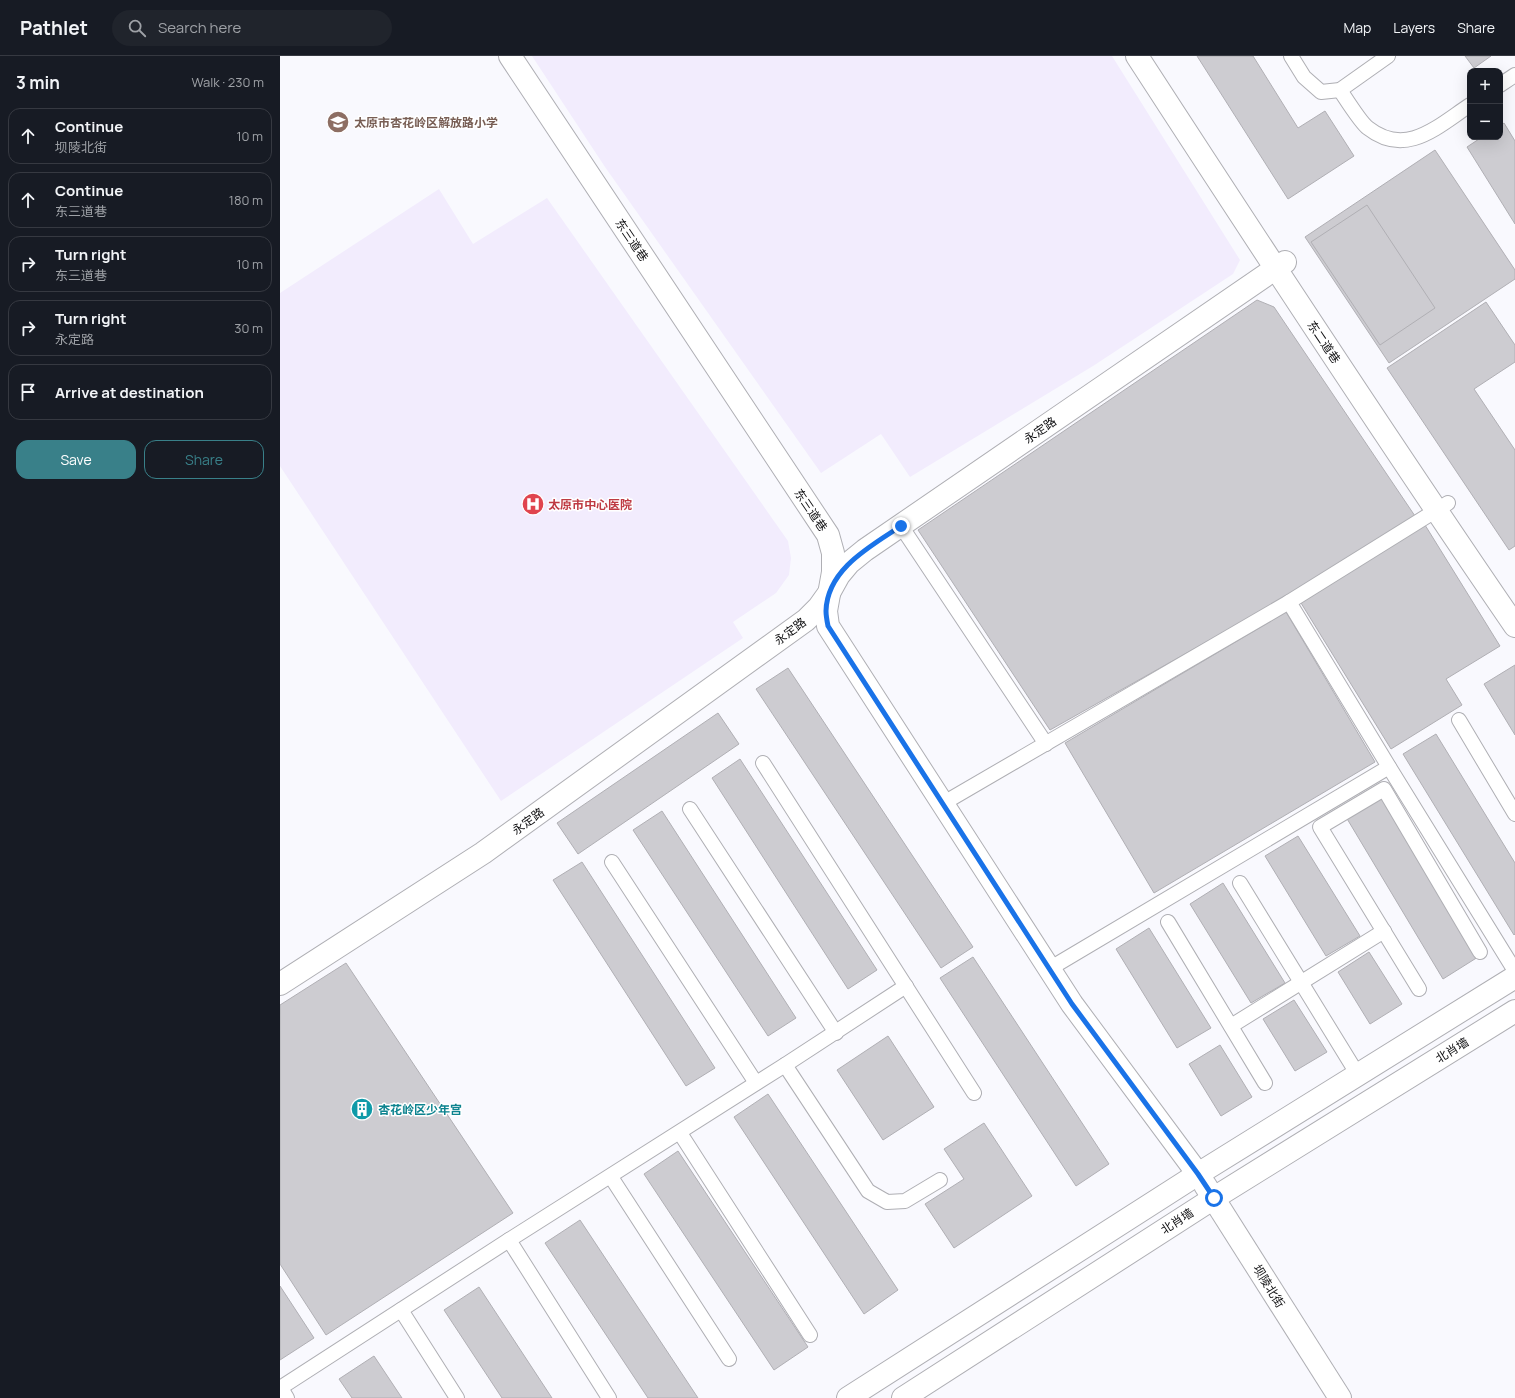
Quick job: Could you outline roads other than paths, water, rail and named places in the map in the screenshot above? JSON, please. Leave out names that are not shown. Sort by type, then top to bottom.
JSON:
[{"type":"street","name":"东三道巷","points":[[510,56],[828,535],[833,553],[833,572],[826,611],[828,626],[1072,1004],[1198,1174]]},
{"type":"street","name":"东二道巷","points":[[1137,56],[1442,507],[1515,626]]},
{"type":"street","name":"东二道巷","points":[[1153,56],[1280,266]]},
{"type":"street","name":"永定路","points":[[280,984],[483,853],[806,620],[819,607],[839,575],[849,563],[1280,266]]},
{"type":"street","name":"东二道巷","points":[[1442,507],[1515,602]]},
{"type":"street","points":[[848,1398],[1198,1174],[1515,977]]},
{"type":"street","name":"北肖墙","points":[[903,1398],[1214,1198],[1515,1011]]},
{"type":"street","name":"坝陵北街","points":[[1198,1174],[1340,1398]]},
{"type":"lane","points":[[1291,56],[1304,77],[1321,92],[1340,90],[1388,56]]},
{"type":"lane","points":[[1503,83],[1515,75]]},
{"type":"lane","points":[[1340,90],[1367,128],[1388,139],[1410,140],[1426,134],[1467,107]]},
{"type":"lane","points":[[942,804],[1289,602],[1442,507]]},
{"type":"lane","points":[[901,526],[1046,744]]},
{"type":"lane","points":[[1289,602],[1515,971]]},
{"type":"lane","points":[[1459,720],[1515,814]]},
{"type":"lane","points":[[763,763],[974,1093]]},
{"type":"lane","points":[[1049,968],[1389,767]]},
{"type":"lane","points":[[1419,989],[1320,826],[1384,789],[1480,952]]},
{"type":"lane","points":[[690,809],[836,1033]]},
{"type":"lane","points":[[612,862],[756,1083]]},
{"type":"lane","points":[[1240,883],[1358,1075]]},
{"type":"lane","points":[[1168,922],[1266,1083]]},
{"type":"lane","points":[[1231,1026],[1384,932]]},
{"type":"lane","points":[[283,1391],[401,1310],[836,1033],[906,986]]},
{"type":"lane","points":[[785,1065],[868,1191],[887,1202],[905,1201],[940,1180]]},
{"type":"lane","points":[[680,1133],[810,1335]]},
{"type":"lane","points":[[611,1177],[729,1359]]},
{"type":"lane","points":[[510,1240],[609,1398]]},
{"type":"lane","points":[[401,1310],[457,1398]]},
{"type":"place","name":"太原市杏花岭区解放路小学","points":[[338,122]]},
{"type":"place","name":"太原市中心医院","points":[[533,504]]},
{"type":"place","name":"杏花岭区少年宫","points":[[362,1109]]}]
